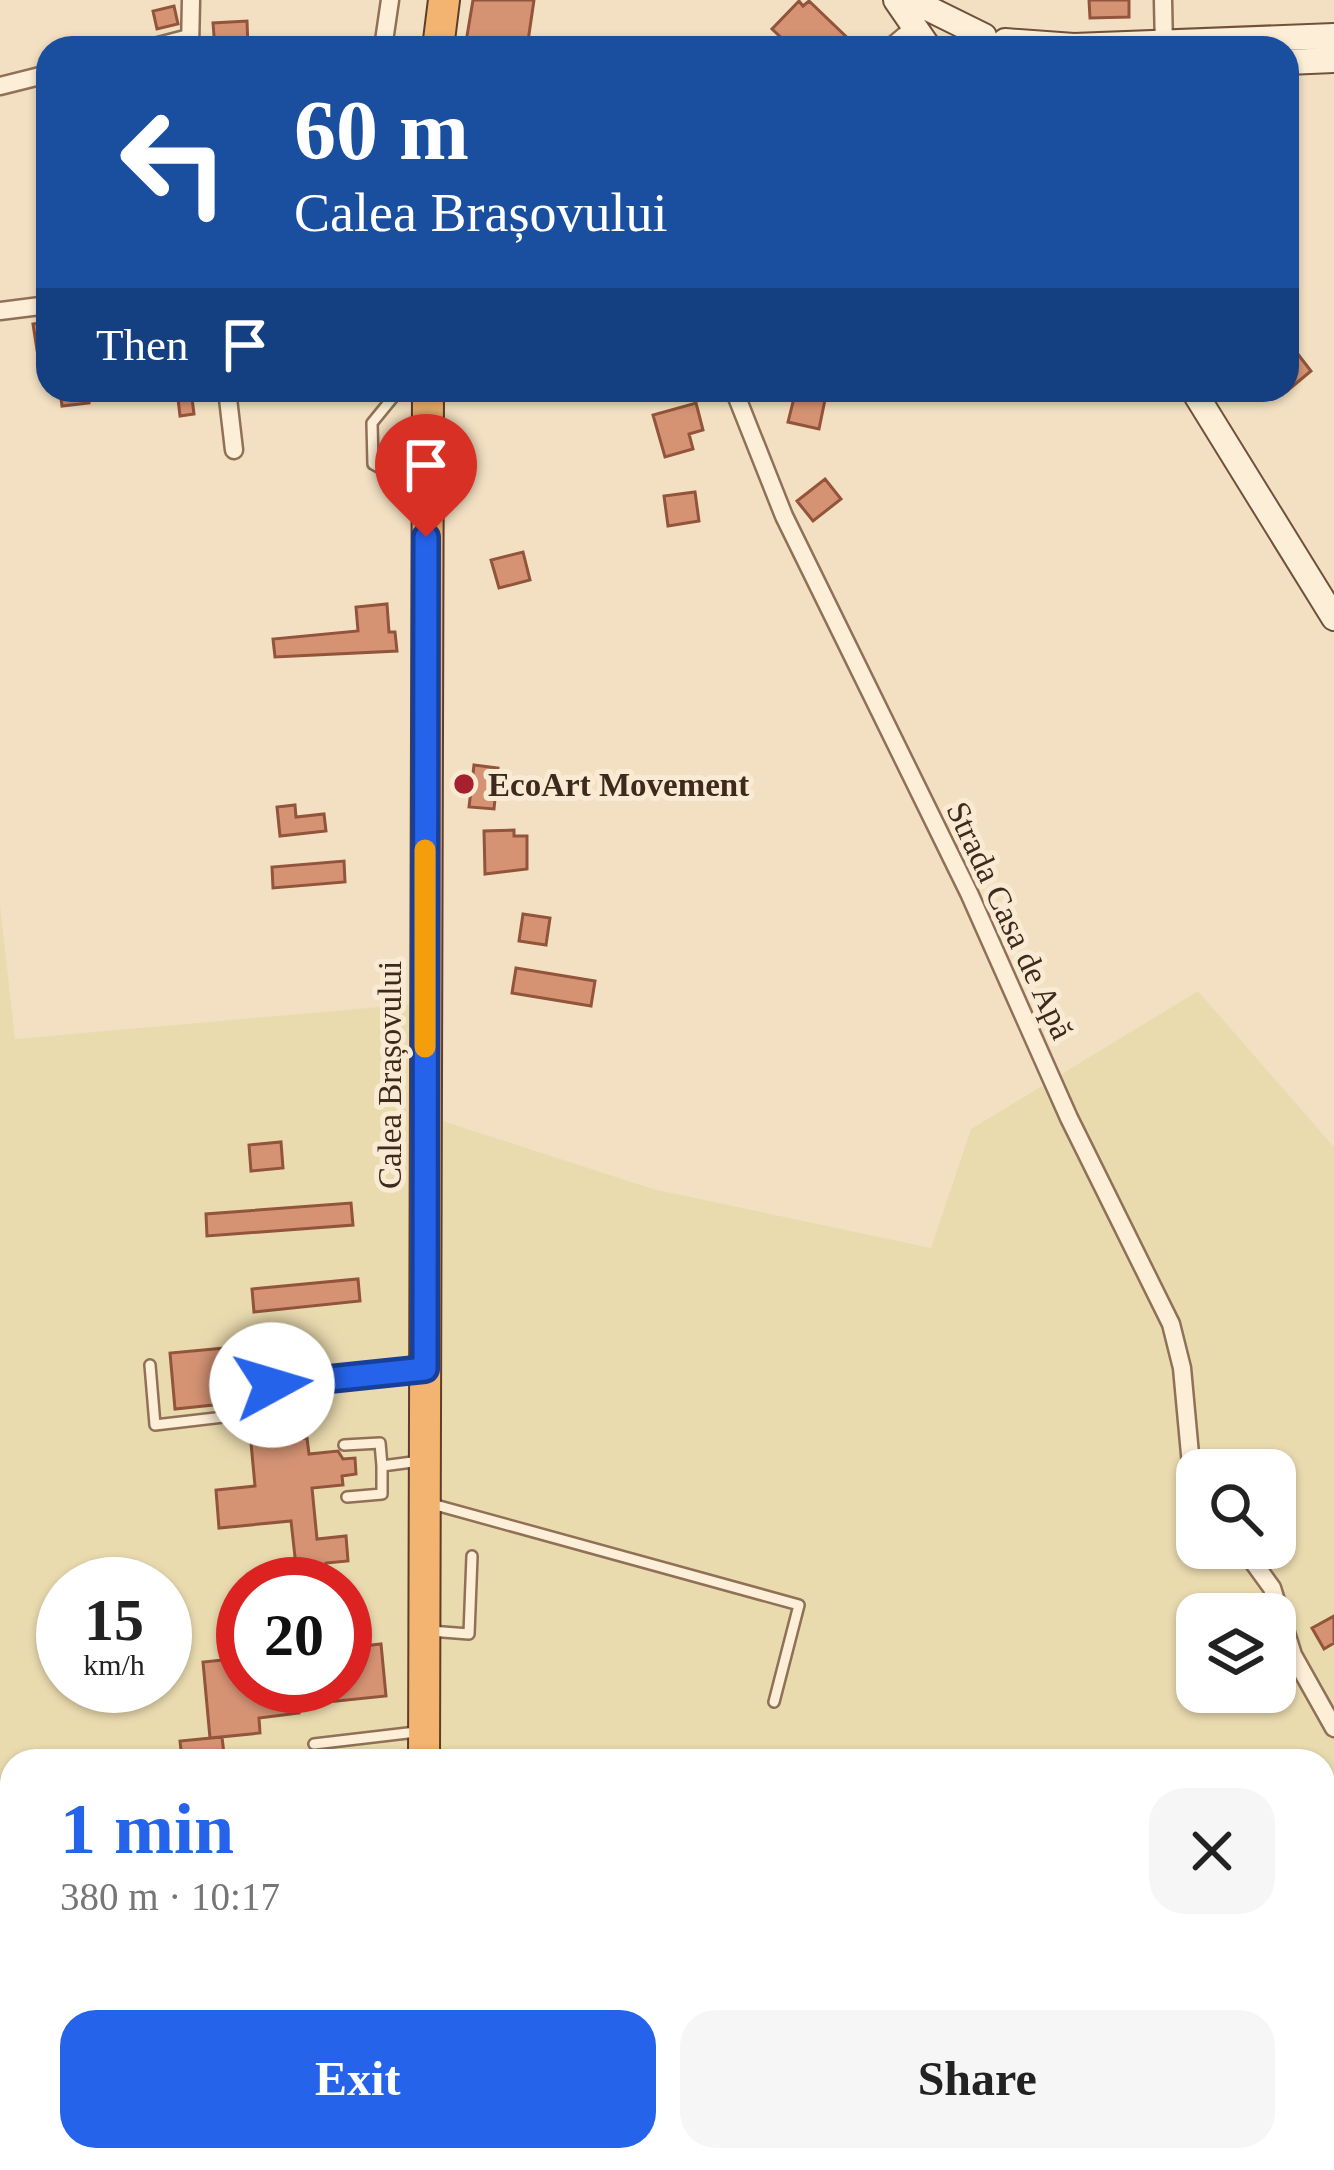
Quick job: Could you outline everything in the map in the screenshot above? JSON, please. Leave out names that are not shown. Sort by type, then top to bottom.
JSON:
[{"type":"highway","points":[[440,36],[444,0]]},
{"type":"highway","name":"Calea Brașovului","points":[[424,1746],[428,402]]},
{"type":"main road","points":[[896,0],[921,36]]},
{"type":"main road","points":[[911,0],[978,36]]},
{"type":"main road","points":[[1299,39],[1334,37]]},
{"type":"main road","points":[[1299,61],[1334,60]]},
{"type":"main road","points":[[1200,402],[1334,618]]},
{"type":"street","points":[[189,36],[191,0]]},
{"type":"street","points":[[385,36],[390,0]]},
{"type":"street","points":[[1163,0],[1164,36]]},
{"type":"street","points":[[0,86],[36,77]]},
{"type":"street","points":[[0,310],[36,306]]},
{"type":"street","points":[[228,402],[234,450]]},
{"type":"street","name":"Strada Casa de Apă","points":[[739,402],[784,516],[969,893],[1069,1118],[1171,1324],[1182,1368],[1190,1449]]},
{"type":"street","points":[[1258,1569],[1272,1588],[1293,1655],[1334,1728]]},
{"type":"lane","points":[[389,402],[372,423],[373,464],[427,493]]},
{"type":"lane","points":[[150,1365],[155,1425],[274,1411],[272,1385],[425,1369]]},
{"type":"lane","points":[[344,1445],[380,1443],[382,1466],[382,1494],[346,1497]]},
{"type":"lane","points":[[382,1466],[425,1460]]},
{"type":"lane","points":[[425,1502],[799,1605],[774,1702]]},
{"type":"lane","points":[[424,1630],[469,1634],[472,1556]]},
{"type":"lane","points":[[314,1744],[424,1746]]},
{"type":"shaded area","points":[[0,905],[15,1039],[413,1004],[418,1113],[653,1189],[931,1248],[971,1129],[1198,991],[1334,1147],[1334,1749],[0,1749]]},
{"type":"building","points":[[473,0],[534,0],[529,36],[467,36]]},
{"type":"building","points":[[1089,0],[1129,0],[1129,17],[1090,18]]},
{"type":"building","points":[[799,1],[803,6],[809,1],[845,36],[779,36],[772,29]]},
{"type":"building","points":[[174,6],[178,24],[157,29],[153,11]]},
{"type":"building","points":[[247,21],[248,36],[214,36],[213,23]]},
{"type":"building","points":[[1299,356],[1311,371],[1299,381]]},
{"type":"building","points":[[178,402],[192,402],[194,414],[180,416]]},
{"type":"building","points":[[793,402],[825,402],[819,429],[788,422]]},
{"type":"building","points":[[696,403],[703,430],[689,434],[693,449],[665,457],[653,415]]},
{"type":"building","points":[[825,479],[841,499],[813,521],[797,501]]},
{"type":"building","points":[[695,492],[699,521],[668,526],[664,496]]},
{"type":"building","points":[[523,552],[530,580],[499,588],[491,560]]},
{"type":"building","points":[[387,604],[389,632],[395,632],[397,651],[275,657],[273,639],[358,631],[356,607]]},
{"type":"building","points":[[474,765],[498,768],[494,809],[469,807]]},
{"type":"building","points":[[295,805],[296,817],[324,814],[326,831],[280,836],[277,807]]},
{"type":"building","points":[[514,830],[514,836],[527,836],[527,869],[485,874],[484,831]]},
{"type":"building","points":[[344,861],[345,882],[273,888],[272,867]]},
{"type":"building","points":[[523,914],[550,918],[546,945],[519,941]]},
{"type":"building","points":[[516,968],[595,981],[591,1006],[512,993]]},
{"type":"building","points":[[281,1142],[283,1168],[251,1171],[249,1145]]},
{"type":"building","points":[[351,1203],[353,1225],[207,1236],[206,1214]]},
{"type":"building","points":[[358,1279],[360,1301],[254,1312],[252,1289]]},
{"type":"building","points":[[247,1346],[252,1401],[175,1409],[170,1353]]},
{"type":"building","points":[[307,1438],[309,1454],[338,1451],[343,1459],[355,1458],[356,1474],[342,1476],[343,1485],[312,1488],[317,1539],[346,1536],[348,1557],[295,1557],[291,1521],[219,1528],[216,1490],[255,1486],[251,1443]]},
{"type":"building","points":[[1334,1616],[1334,1643],[1324,1649],[1312,1628]]},
{"type":"building","points":[[381,1644],[386,1696],[372,1697],[372,1645]]},
{"type":"building","points":[[216,1661],[216,1713],[299,1713],[259,1718],[260,1733],[210,1738],[203,1662]]},
{"type":"building","points":[[222,1737],[223,1749],[181,1749],[180,1741]]},
{"type":"slow traffic","points":[[425,850],[425,1047]]},
{"type":"place","name":"EcoArt Movement","points":[[464,784]]},
{"type":"route","points":[[272,1385],[425,1369],[426,537]]}]
